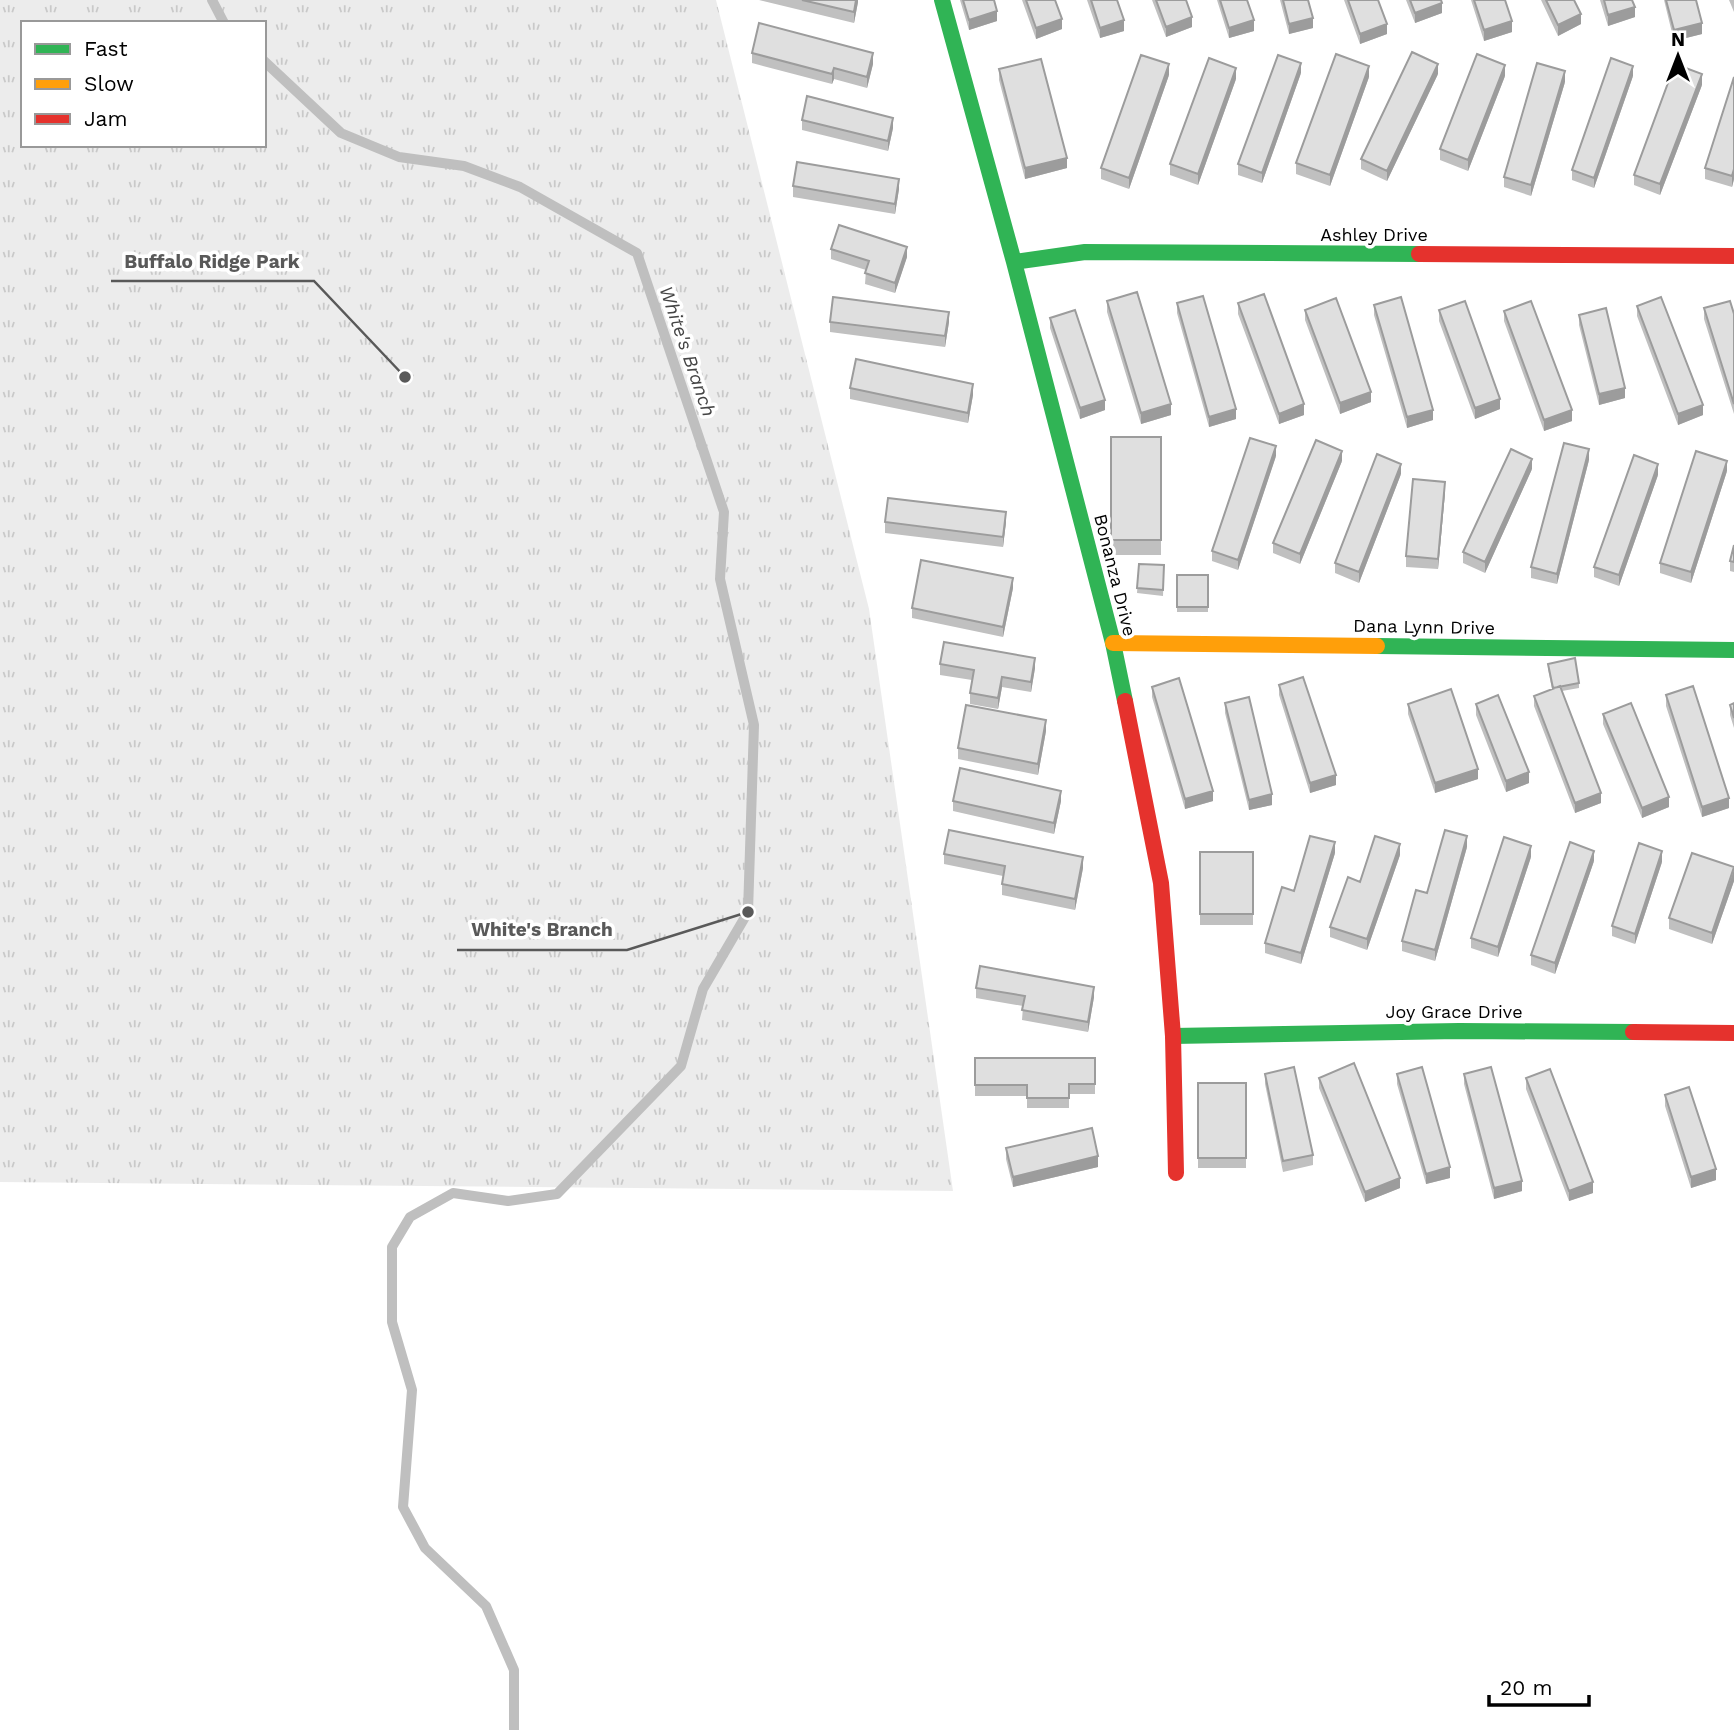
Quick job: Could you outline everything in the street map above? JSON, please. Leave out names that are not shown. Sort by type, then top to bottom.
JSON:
[{"type":"street","name":"Bonanza Drive","points":[[942,0],[1014,262],[1113,643],[1161,883],[1173,1036],[1176,1173]]},
{"type":"street","name":"Ashley Drive","points":[[1014,262],[1085,252],[1734,256]]},
{"type":"street","name":"Dana Lynn Drive","points":[[1113,643],[1734,650]]},
{"type":"street","name":"Joy Grace Drive","points":[[1173,1036],[1459,1031],[1734,1033]]},
{"type":"green space","points":[[0,0],[716,0],[869,609],[953,1191],[0,1182]]},
{"type":"building","points":[[802,0],[856,0],[854,12]]},
{"type":"building","points":[[963,0],[994,0],[997,11],[969,20]]},
{"type":"building","points":[[1026,0],[1055,0],[1062,19],[1036,28]]},
{"type":"building","points":[[1091,0],[1117,0],[1124,20],[1100,28]]},
{"type":"building","points":[[1156,0],[1186,0],[1192,17],[1166,27]]},
{"type":"building","points":[[1220,0],[1247,0],[1254,20],[1229,28]]},
{"type":"building","points":[[1283,0],[1308,0],[1313,18],[1289,24]]},
{"type":"building","points":[[1348,0],[1378,0],[1387,24],[1360,34]]},
{"type":"building","points":[[1410,0],[1441,0],[1442,3],[1415,13]]},
{"type":"building","points":[[1474,0],[1505,0],[1512,21],[1484,30]]},
{"type":"building","points":[[1546,0],[1574,0],[1581,14],[1558,25]]},
{"type":"building","points":[[1604,0],[1632,0],[1635,7],[1608,15]]},
{"type":"building","points":[[1666,0],[1696,0],[1702,23],[1674,30]]},
{"type":"building","points":[[759,23],[873,53],[867,77],[834,68],[832,74],[752,53]]},
{"type":"building","points":[[1412,52],[1438,64],[1387,171],[1361,159]]},
{"type":"building","points":[[1336,54],[1369,66],[1330,175],[1296,163]]},
{"type":"building","points":[[1477,54],[1505,65],[1468,160],[1440,149]]},
{"type":"building","points":[[1141,55],[1169,64],[1129,178],[1101,168]]},
{"type":"building","points":[[1278,55],[1301,63],[1262,173],[1238,164]]},
{"type":"building","points":[[1209,58],[1236,68],[1198,174],[1170,164]]},
{"type":"building","points":[[1611,58],[1633,66],[1594,178],[1572,170]]},
{"type":"building","points":[[1041,59],[1067,158],[1025,168],[999,69]]},
{"type":"building","points":[[1537,63],[1565,71],[1531,185],[1504,177]]},
{"type":"building","points":[[1675,64],[1702,74],[1660,184],[1634,175]]},
{"type":"building","points":[[1734,77],[1734,169],[1732,176],[1705,168]]},
{"type":"building","points":[[807,96],[893,118],[888,141],[802,120]]},
{"type":"building","points":[[797,162],[899,179],[895,204],[793,186]]},
{"type":"building","points":[[839,225],[907,247],[895,283],[865,273],[869,261],[831,249]]},
{"type":"building","points":[[1137,292],[1171,404],[1141,413],[1107,301]]},
{"type":"building","points":[[1264,294],[1304,404],[1279,414],[1238,303]]},
{"type":"building","points":[[1203,296],[1236,409],[1209,417],[1177,303]]},
{"type":"building","points":[[833,297],[949,312],[945,336],[830,322]]},
{"type":"building","points":[[1401,297],[1433,410],[1407,417],[1374,305]]},
{"type":"building","points":[[1661,297],[1703,405],[1678,414],[1637,306]]},
{"type":"building","points":[[1336,298],[1371,392],[1340,403],[1305,310]]},
{"type":"building","points":[[1465,301],[1500,399],[1475,408],[1439,310]]},
{"type":"building","points":[[1531,301],[1572,410],[1544,420],[1504,311]]},
{"type":"building","points":[[1730,301],[1734,314],[1734,404],[1704,308]]},
{"type":"building","points":[[1606,308],[1625,388],[1599,394],[1579,315]]},
{"type":"building","points":[[1075,310],[1105,400],[1080,408],[1050,318]]},
{"type":"building","points":[[856,359],[973,384],[968,413],[850,388]]},
{"type":"building","points":[[1111,437],[1161,437],[1161,540],[1111,540]]},
{"type":"building","points":[[1250,438],[1276,446],[1238,560],[1212,551]]},
{"type":"building","points":[[1316,440],[1342,451],[1300,554],[1273,543]]},
{"type":"building","points":[[1564,443],[1589,449],[1557,574],[1531,567]]},
{"type":"building","points":[[1511,449],[1532,459],[1485,562],[1463,552]]},
{"type":"building","points":[[1696,451],[1727,461],[1691,572],[1660,563]]},
{"type":"building","points":[[1377,454],[1401,464],[1359,572],[1335,563]]},
{"type":"building","points":[[1634,455],[1658,464],[1619,575],[1594,567]]},
{"type":"building","points":[[1413,479],[1445,482],[1438,559],[1406,556]]},
{"type":"building","points":[[888,498],[1006,512],[1003,537],[885,522]]},
{"type":"building","points":[[1734,545],[1734,562],[1730,561]]},
{"type":"building","points":[[921,560],[1013,578],[1003,627],[912,608]]},
{"type":"building","points":[[1139,564],[1164,565],[1163,590],[1137,588]]},
{"type":"building","points":[[1177,575],[1208,575],[1208,607],[1177,607]]},
{"type":"building","points":[[944,642],[1035,658],[1031,682],[1002,677],[998,698],[970,693],[974,670],[940,664]]},
{"type":"building","points":[[1575,658],[1579,683],[1553,688],[1548,664]]},
{"type":"building","points":[[1303,677],[1336,775],[1310,783],[1279,685]]},
{"type":"building","points":[[1179,678],[1213,791],[1185,799],[1152,687]]},
{"type":"building","points":[[1560,686],[1601,793],[1575,803],[1534,696]]},
{"type":"building","points":[[1693,686],[1729,798],[1702,807],[1666,695]]},
{"type":"building","points":[[1451,689],[1478,769],[1435,783],[1408,704]]},
{"type":"building","points":[[1498,695],[1529,772],[1506,781],[1476,704]]},
{"type":"building","points":[[1249,697],[1272,794],[1249,800],[1225,703]]},
{"type":"building","points":[[1631,703],[1669,797],[1642,808],[1603,714]]},
{"type":"building","points":[[966,705],[1046,720],[1038,764],[958,748]]},
{"type":"building","points":[[960,768],[1061,791],[1054,823],[953,801]]},
{"type":"building","points":[[949,830],[1083,857],[1075,899],[1002,884],[1005,866],[944,854]]},
{"type":"building","points":[[1445,830],[1467,836],[1435,950],[1402,941],[1416,890],[1427,893]]},
{"type":"building","points":[[1310,836],[1335,842],[1301,953],[1265,943],[1282,887],[1294,891]]},
{"type":"building","points":[[1375,836],[1400,844],[1367,939],[1330,927],[1348,877],[1360,882]]},
{"type":"building","points":[[1504,837],[1531,846],[1498,947],[1471,938]]},
{"type":"building","points":[[1570,842],[1594,851],[1555,963],[1531,955]]},
{"type":"building","points":[[1639,843],[1662,851],[1635,934],[1612,926]]},
{"type":"building","points":[[1200,852],[1253,852],[1253,914],[1200,914]]},
{"type":"building","points":[[1692,853],[1734,867],[1712,933],[1669,918]]},
{"type":"building","points":[[980,966],[1094,987],[1088,1022],[1022,1010],[1025,996],[976,988]]},
{"type":"building","points":[[975,1058],[1095,1058],[1095,1084],[1069,1084],[1069,1098],[1027,1098],[1027,1085],[975,1085]]},
{"type":"building","points":[[1354,1063],[1400,1178],[1365,1192],[1319,1078]]},
{"type":"building","points":[[1294,1067],[1313,1155],[1283,1161],[1265,1074]]},
{"type":"building","points":[[1422,1067],[1450,1167],[1426,1174],[1397,1074]]},
{"type":"building","points":[[1491,1067],[1522,1181],[1494,1188],[1464,1074]]},
{"type":"building","points":[[1550,1069],[1593,1182],[1569,1191],[1526,1078]]},
{"type":"building","points":[[1198,1083],[1246,1083],[1246,1158],[1198,1158]]},
{"type":"building","points":[[1689,1087],[1716,1169],[1691,1177],[1665,1095]]},
{"type":"building","points":[[1092,1128],[1098,1156],[1013,1177],[1006,1148]]},
{"type":"waterway","name":"White's Branch","points":[[212,0],[223,21]]},
{"type":"waterway","name":"White's Branch","points":[[266,63],[341,133],[399,157],[464,166],[520,187],[637,253],[724,512],[720,579],[754,725],[748,912],[703,989],[681,1066],[557,1194],[508,1201],[453,1193],[410,1217],[392,1247],[392,1322],[412,1390],[403,1507],[425,1548],[486,1606],[514,1670],[514,1730]]},
{"type":"traffic: fast","points":[[942,0],[1014,262],[1113,643],[1125,701]]},
{"type":"traffic: fast","points":[[1014,262],[1085,252],[1419,254]]},
{"type":"traffic: fast","points":[[1377,646],[1734,650]]},
{"type":"traffic: fast","points":[[1173,1036],[1459,1031],[1633,1032]]},
{"type":"traffic: slow","points":[[1113,643],[1377,646]]},
{"type":"traffic: jam","points":[[1419,254],[1734,256]]},
{"type":"traffic: jam","points":[[1125,701],[1161,883],[1173,1036],[1176,1173]]},
{"type":"traffic: jam","points":[[1633,1032],[1734,1033]]},
{"type":"place","name":"Buffalo Ridge Park","points":[[405,377]]},
{"type":"place","name":"White's Branch","points":[[748,912]]}]
